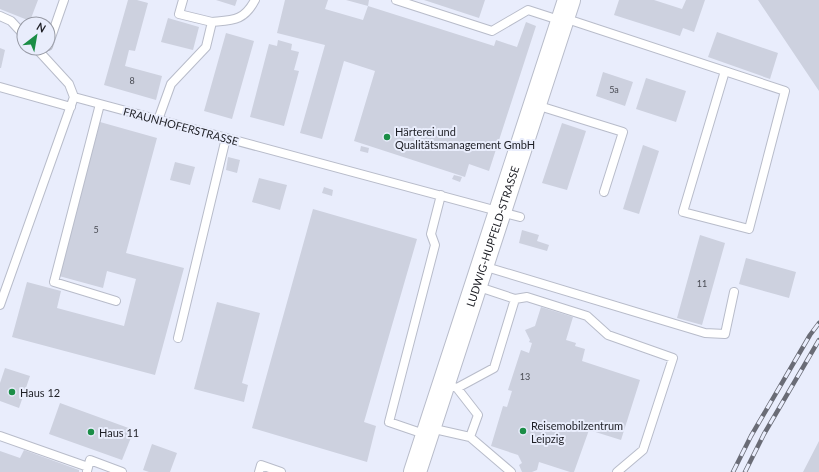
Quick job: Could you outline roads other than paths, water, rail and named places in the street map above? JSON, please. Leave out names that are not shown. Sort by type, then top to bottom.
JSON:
[{"type":"main road","name":"LUDWIG-HUPFELD-STRASSE","points":[[415,472],[428,431],[450,386],[479,276],[510,214],[535,105],[565,13]]},
{"type":"lane","points":[[56,24],[64,0]]},
{"type":"lane","points":[[182,0],[179,14],[212,22],[236,20],[251,8],[255,0]]},
{"type":"lane","points":[[396,0],[492,31],[528,10],[565,13],[785,91],[749,229],[683,212],[725,71]]},
{"type":"lane","points":[[0,16],[10,21],[16,27]]},
{"type":"lane","points":[[158,120],[171,84],[206,47],[212,22]]},
{"type":"lane","points":[[0,305],[74,97],[69,84],[44,57]]},
{"type":"lane","points":[[0,87],[70,107]]},
{"type":"lane","name":"FRAUNHOFERSTRASSE","points":[[74,97],[510,214]]},
{"type":"lane","points":[[100,104],[54,282],[116,301]]},
{"type":"lane","points":[[535,105],[623,132],[604,192]]},
{"type":"lane","points":[[178,338],[226,138]]},
{"type":"lane","points":[[441,196],[431,234],[435,245],[389,422],[428,431],[470,438],[511,472]]},
{"type":"lane","points":[[479,276],[705,333],[725,334],[734,292]]},
{"type":"lane","points":[[479,276],[515,299],[527,297],[587,316],[608,335],[673,358],[643,450],[617,472]]},
{"type":"lane","points":[[470,438],[478,415],[450,386],[494,368],[515,299]]},
{"type":"lane","points":[[0,436],[87,469],[90,460],[122,472]]},
{"type":"lane","points":[[259,472],[261,465],[281,472]]},
{"type":"railway","points":[[733,472],[751,436],[810,335],[819,323]]},
{"type":"railway","points":[[745,472],[764,434],[819,340]]},
{"type":"place","name":"Härterei und Qualitätsmanagement GmbH","points":[[387,137]]},
{"type":"place","name":"Haus 12","points":[[12,392]]},
{"type":"place","name":"Reisemobilzentrum Leipzig","points":[[523,431]]},
{"type":"place","name":"Haus 11","points":[[91,432]]}]
